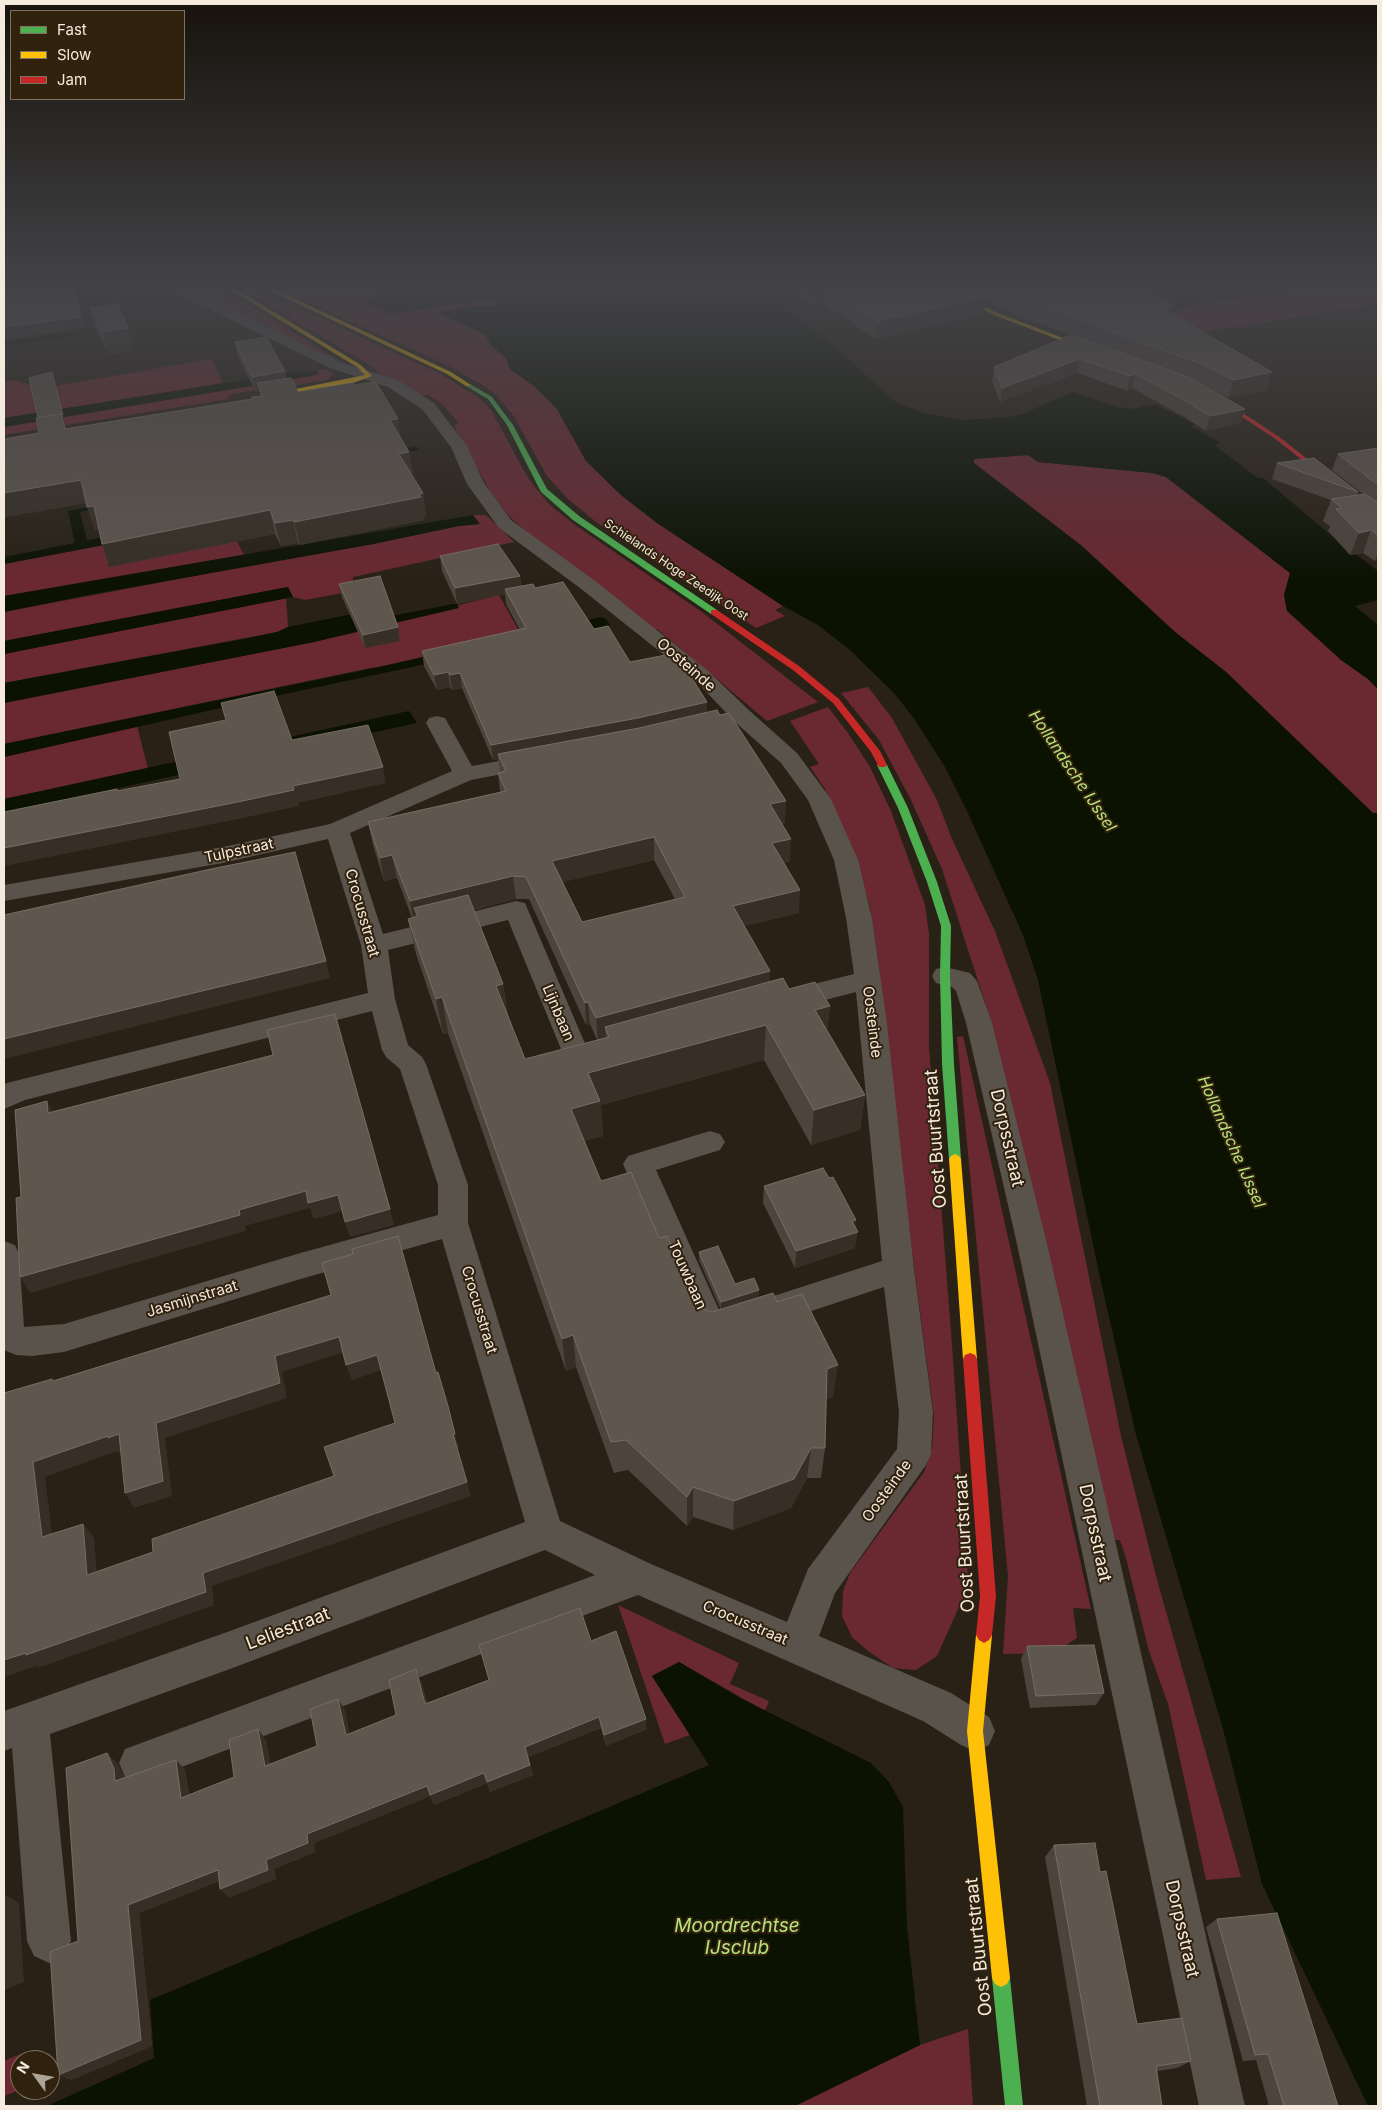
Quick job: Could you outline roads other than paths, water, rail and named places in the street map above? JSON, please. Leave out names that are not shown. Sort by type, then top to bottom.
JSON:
[{"type":"street","points":[[260,398],[321,387]]},
{"type":"street","name":"Oosteinde","points":[[399,387],[428,406],[459,446],[476,484],[505,524],[587,584],[700,674],[743,717],[789,758],[819,799],[846,860],[859,918],[874,1024],[898,1269],[916,1412],[914,1454],[821,1582],[797,1645]]},
{"type":"street","name":"Schielands Hoge Zeedijk Oost","points":[[473,387],[490,398],[510,425],[526,460],[544,490],[576,518],[796,668],[836,701],[875,751],[904,808],[932,882],[946,926],[945,976]]},
{"type":"street","points":[[1198,391],[1238,412],[1276,437],[1378,517]]},
{"type":"street","points":[[714,724],[743,717]]},
{"type":"street","points":[[436,723],[465,774]]},
{"type":"street","name":"Tulpstraat","points":[[4,893],[223,855],[337,830],[465,774],[562,757]]},
{"type":"street","name":"Crocusstraat","points":[[337,830],[374,945],[382,999],[396,1050],[412,1064],[453,1185],[453,1224],[546,1532],[638,1577],[797,1645]]},
{"type":"street","name":"Lijnbaan","points":[[374,945],[516,909],[578,1059],[625,1046]]},
{"type":"street","name":"Oost Buurtstraat","points":[[945,976],[948,1064],[988,1596],[974,1731],[1014,2106]]},
{"type":"street","name":"Dorpsstraat","points":[[945,976],[961,980],[968,988],[979,1023],[1032,1244],[1222,2106]]},
{"type":"street","points":[[758,1008],[834,987],[867,981]]},
{"type":"street","points":[[4,1098],[17,1092],[382,999]]},
{"type":"street","name":"Touwbaan","points":[[710,1142],[638,1164],[711,1329],[898,1269]]},
{"type":"street","name":"Jasmijnstraat","points":[[4,1254],[8,1332],[16,1341],[32,1342],[64,1338],[297,1267],[453,1224]]},
{"type":"street","name":"Leliestraat","points":[[49,1941],[16,1727],[230,1650],[546,1532]]},
{"type":"street","points":[[139,1763],[638,1577]]},
{"type":"street","points":[[797,1645],[937,1707],[974,1731]]},
{"type":"water","points":[[196,387],[242,387],[4,427],[4,418]]},
{"type":"water","name":"Hollandsche IJssel","points":[[535,387],[879,387],[894,401],[923,413],[963,420],[1010,417],[1023,414],[1072,392],[1118,407],[1133,409],[1156,405],[1195,424],[1191,426],[1221,443],[1214,445],[1258,478],[1263,478],[1327,532],[1378,571],[1378,600],[1355,606],[1378,625],[1378,689],[1368,679],[1341,660],[1287,611],[1284,595],[1290,573],[1166,477],[1152,473],[1038,462],[1028,455],[974,459],[974,463],[1082,546],[1175,632],[1226,672],[1373,813],[1378,813],[1378,2106],[1368,2106],[1262,1884],[1223,1729],[1136,1435],[1099,1273],[1038,980],[1023,935],[967,811],[945,767],[915,720],[895,694],[851,651],[818,625],[783,606],[657,523],[621,495],[586,461],[557,409]]},
{"type":"water","points":[[416,446],[420,450],[80,512],[87,540],[128,533],[130,540],[4,564],[4,557],[75,543],[68,511]]},
{"type":"water","points":[[473,515],[480,524],[459,526],[374,544],[88,595],[4,612],[4,596]]},
{"type":"water","points":[[288,587],[293,597],[4,654],[4,641]]},
{"type":"water","points":[[457,604],[459,608],[314,642],[4,703],[4,683],[244,639],[277,632],[288,627],[357,613],[376,619]]},
{"type":"water","points":[[600,617],[606,619],[610,625],[252,701],[4,757],[4,744],[365,670]]},
{"type":"water","points":[[409,711],[417,723],[4,813],[4,799]]},
{"type":"water","name":"Moordrechtse IJsclub","points":[[679,1662],[740,1698],[871,1763],[889,1782],[903,1807],[907,1927],[920,2045],[795,2106],[47,2106],[154,2058],[150,2000],[709,1765],[652,1676]]}]
